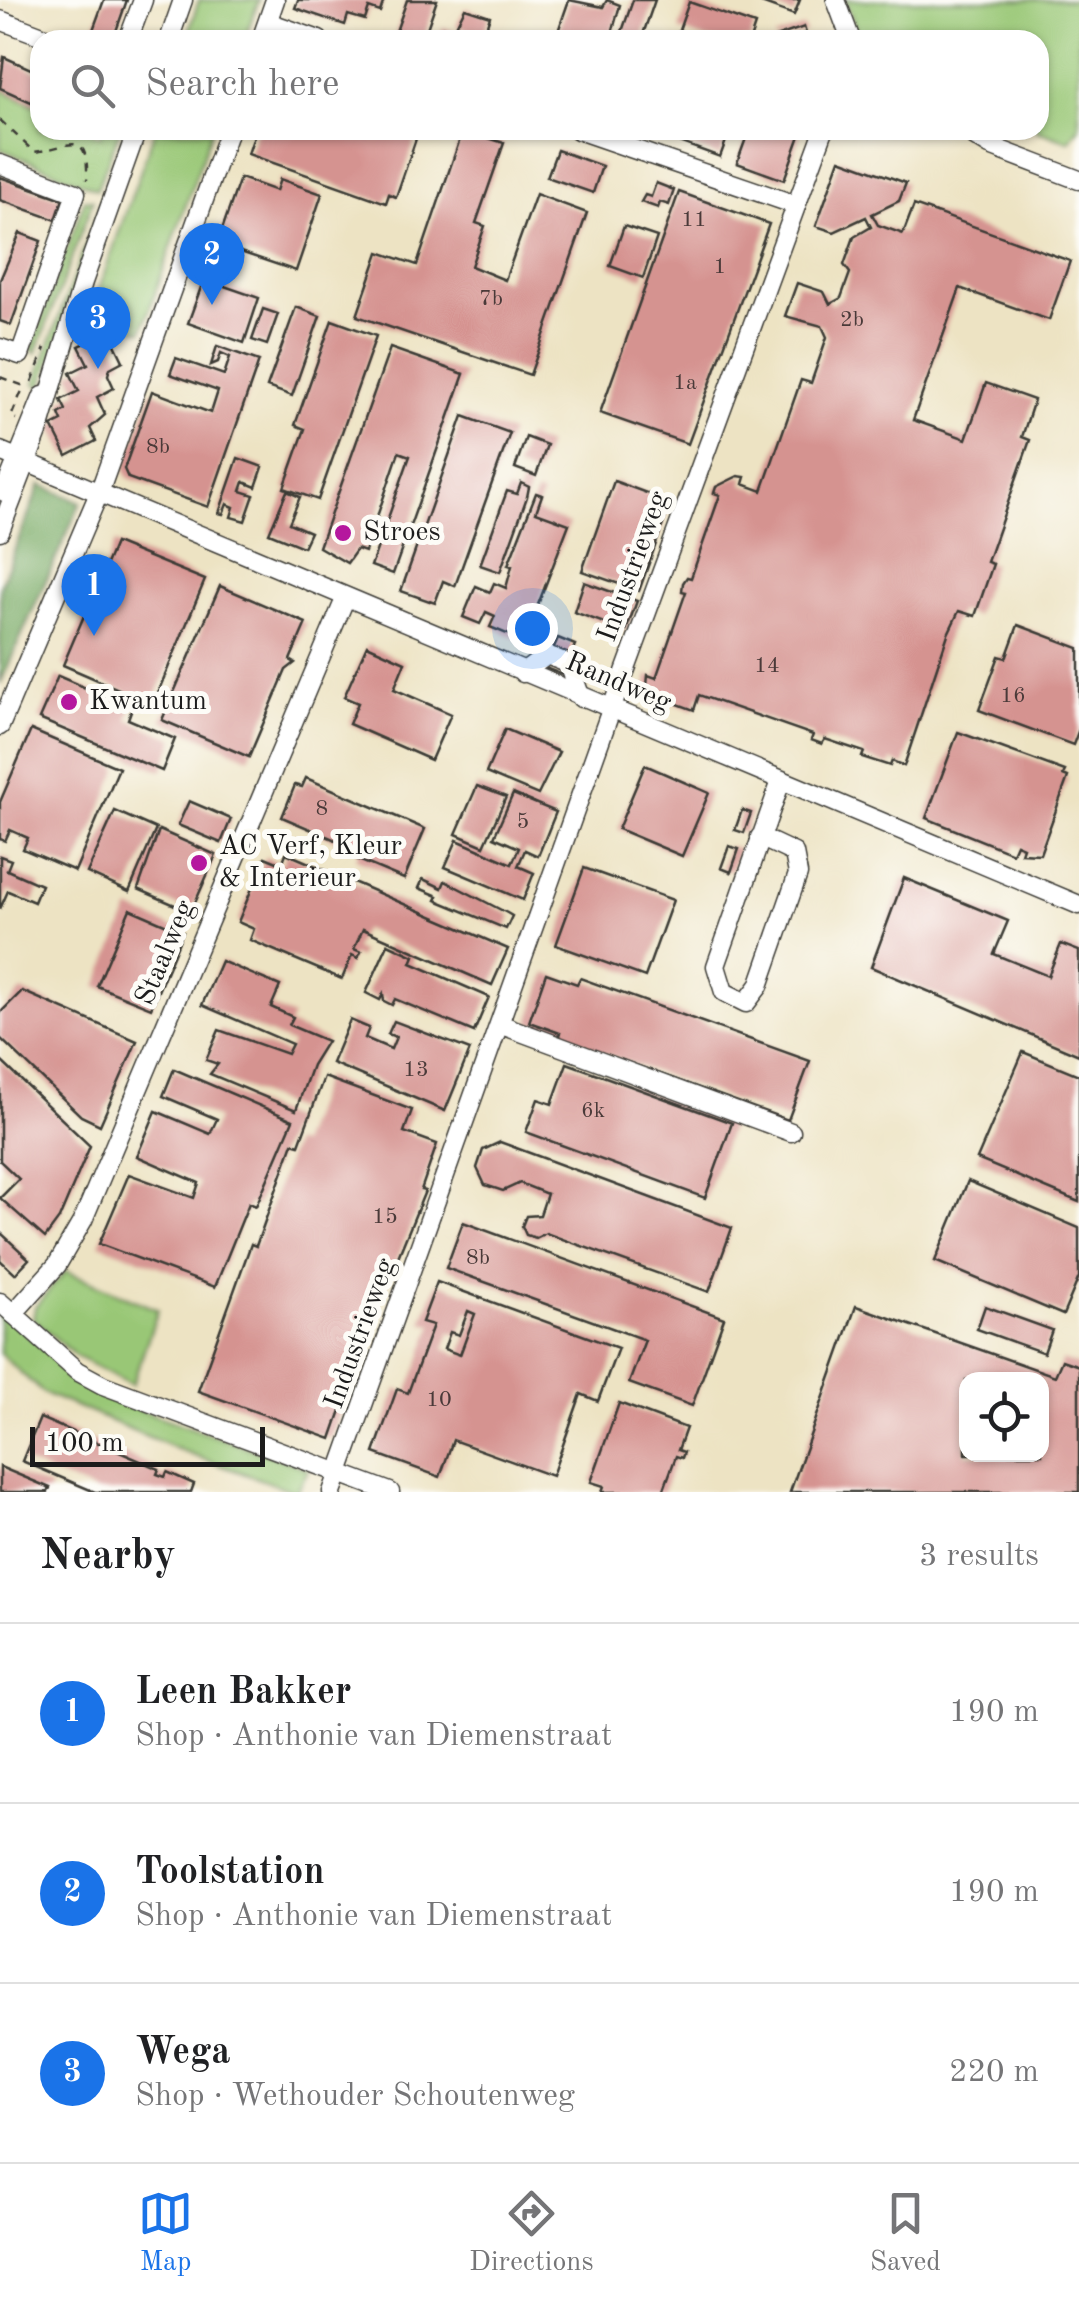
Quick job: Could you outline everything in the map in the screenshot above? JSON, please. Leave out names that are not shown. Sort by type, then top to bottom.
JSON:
[{"type":"street","points":[[132,30],[143,0]]},
{"type":"street","points":[[173,30],[184,0]]},
{"type":"street","points":[[264,30],[275,0]]},
{"type":"street","points":[[836,0],[847,30]]},
{"type":"street","points":[[0,20],[30,31]]},
{"type":"street","points":[[0,505],[15,456],[52,383],[134,140]]},
{"type":"street","points":[[0,726],[99,493],[225,140]]},
{"type":"street","points":[[607,140],[796,205]]},
{"type":"street","name":"Industrieweg","points":[[332,1492],[502,1025],[611,710],[820,140]]},
{"type":"street","points":[[980,140],[1079,180]]},
{"type":"street","points":[[0,164],[76,192],[20,355],[0,348]]},
{"type":"street","points":[[0,531],[15,456]]},
{"type":"street","name":"Randweg","points":[[15,456],[345,599],[1079,905]]},
{"type":"street","name":"Staalweg","points":[[7,1308],[57,1265],[83,1220],[345,599]]},
{"type":"street","points":[[523,673],[547,654],[570,664],[581,698]]},
{"type":"street","points":[[760,838],[794,853],[798,874],[758,986],[746,1003],[724,992],[716,966],[760,838],[780,781]]},
{"type":"street","points":[[502,1025],[791,1132]]},
{"type":"street","points":[[7,1308],[77,1371],[104,1385],[390,1492]]},
{"type":"path","points":[[0,120],[34,152],[66,142],[82,148],[88,157],[86,191]]},
{"type":"path","points":[[0,377],[24,386],[11,417],[17,419]]},
{"type":"green space","points":[[199,0],[259,0],[248,30],[189,30]]},
{"type":"green space","points":[[845,0],[1079,0],[1079,127],[1069,141],[1049,134],[1049,30],[856,29]]},
{"type":"green space","points":[[0,89],[30,103],[30,140],[116,140],[97,189],[0,149]]},
{"type":"green space","points":[[123,140],[130,140],[41,388],[35,383]]},
{"type":"green space","points":[[151,140],[209,140],[142,331],[89,317]]},
{"type":"green space","points":[[85,199],[93,200],[36,354],[31,349]]},
{"type":"green space","points":[[40,485],[81,502],[0,684],[0,587]]},
{"type":"green space","points":[[66,1271],[158,1310],[132,1385],[75,1356],[33,1318],[35,1307]]},
{"type":"green space","points":[[0,1311],[100,1396],[309,1469],[296,1492],[192,1455],[43,1393],[0,1354]]},
{"type":"building","points":[[104,0],[127,0],[116,30],[93,30]]},
{"type":"building","points":[[298,0],[384,0],[380,12],[369,8],[365,20],[348,15],[345,25],[295,8]]},
{"type":"building","points":[[407,0],[437,0],[426,30],[396,30]]},
{"type":"building","points":[[569,0],[603,7],[607,0],[620,5],[613,30],[558,30]]},
{"type":"building","points":[[633,0],[655,0],[644,30],[622,30]]},
{"type":"building","points":[[753,0],[800,0],[794,15]]},
{"type":"building","points":[[689,2],[755,25],[753,30],[679,30]]},
{"type":"building","points":[[465,8],[490,16],[485,30],[456,26]]},
{"type":"building","points":[[4,57],[30,69],[30,102],[0,88]]},
{"type":"building","points":[[253,140],[416,140],[396,197],[389,194],[386,203],[248,154]]},
{"type":"building","points":[[460,140],[504,143],[476,223],[485,226],[471,266],[505,280],[536,194],[587,213],[530,375],[357,316],[379,252],[417,265]]},
{"type":"building","points":[[673,140],[726,140],[720,157]]},
{"type":"building","points":[[745,140],[798,140],[784,180],[737,163]]},
{"type":"building","points":[[557,150],[602,166],[593,193],[547,177]]},
{"type":"building","points":[[840,159],[906,183],[899,201],[872,214],[878,225],[903,234],[914,205],[1070,261],[1049,320],[960,288],[913,420],[966,439],[986,383],[1034,400],[1022,437],[1030,440],[987,562],[993,564],[975,616],[959,611],[948,634],[904,766],[862,757],[864,752],[825,739],[822,744],[811,740],[813,735],[699,695],[694,710],[667,700],[664,708],[652,700],[647,686],[648,675],[656,678],[686,592],[682,591],[683,583],[691,578],[720,495],[714,493],[716,487],[738,476],[745,477],[743,484],[762,491],[801,380],[811,383],[827,337],[822,326],[785,316],[797,283],[824,292],[830,304],[841,298],[850,273],[844,265],[854,237],[871,227],[866,217],[834,232],[816,226]]},
{"type":"building","points":[[0,177],[63,199],[56,220],[0,200]]},
{"type":"building","points":[[240,178],[276,191],[280,179],[322,194],[296,271],[217,244]]},
{"type":"building","points":[[656,183],[674,190],[669,205],[660,202],[658,208],[641,202],[645,195],[651,197]]},
{"type":"building","points":[[679,192],[769,224],[688,444],[600,413]]},
{"type":"building","points":[[624,226],[657,237],[643,278],[610,266]]},
{"type":"building","points":[[20,233],[41,241],[11,325],[0,321],[0,280]]},
{"type":"building","points":[[204,279],[259,298],[244,343],[188,323]]},
{"type":"building","points":[[296,307],[320,316],[292,396],[267,387]]},
{"type":"building","points":[[263,309],[278,314],[267,345],[252,340]]},
{"type":"building","points":[[332,320],[376,336],[318,500],[284,488],[305,429],[295,425]]},
{"type":"building","points":[[109,332],[123,361],[110,368],[108,375],[114,388],[97,397],[105,415],[90,428],[96,441],[67,456],[52,426],[62,421],[59,414],[66,410],[61,400],[79,391],[70,373],[88,364],[79,346]]},
{"type":"building","points":[[217,346],[259,361],[208,507],[128,478],[124,469],[152,391],[211,413],[218,391],[170,374],[176,358],[224,375],[230,357],[221,353],[218,362],[211,365]]},
{"type":"building","points":[[390,348],[464,374],[393,574],[371,566],[410,456],[399,452],[365,552],[357,549],[347,563],[319,547]]},
{"type":"building","points":[[463,416],[510,433],[455,586],[443,581],[435,603],[401,591]]},
{"type":"building","points":[[526,437],[547,445],[536,476],[515,468]]},
{"type":"building","points":[[238,458],[263,467],[256,487],[244,482],[241,491],[254,495],[245,521],[231,517],[234,507],[227,504],[223,514],[219,513]]},
{"type":"building","points":[[614,481],[671,502],[639,591],[582,571]]},
{"type":"building","points":[[521,483],[529,487],[527,497],[500,572],[480,565],[507,491],[517,494]]},
{"type":"building","points":[[287,491],[300,497],[289,523],[310,532],[303,547],[269,533]]},
{"type":"building","points":[[536,493],[542,495],[536,512],[569,524],[524,641],[490,627],[495,616],[486,612],[480,624],[463,617],[476,586],[490,592],[494,583],[506,588],[512,566],[508,565]]},
{"type":"building","points":[[115,543],[205,580],[153,704],[63,665]]},
{"type":"building","points":[[584,582],[637,601],[626,631],[574,612]]},
{"type":"building","points":[[220,586],[306,623],[290,660],[295,663],[286,670],[249,757],[162,720]]},
{"type":"building","points":[[1018,625],[1079,648],[1079,729],[1073,745],[979,710],[999,656],[1006,658]]},
{"type":"building","points":[[558,638],[575,645],[563,675],[545,668]]},
{"type":"building","points":[[367,645],[405,662],[394,689],[451,714],[431,760],[349,724],[358,703],[344,697]]},
{"type":"building","points":[[58,676],[132,708],[128,719],[175,739],[162,771],[39,719]]},
{"type":"building","points":[[505,729],[559,752],[538,795],[486,773]]},
{"type":"building","points":[[31,730],[119,768],[75,871],[23,849],[28,838],[10,830],[5,841],[0,839],[0,802]]},
{"type":"building","points":[[958,732],[1065,771],[1063,775],[1068,777],[1040,854],[1021,853],[1023,847],[1016,844],[1012,853],[926,818]]},
{"type":"building","points":[[645,765],[709,793],[682,856],[618,829]]},
{"type":"building","points":[[306,778],[425,829],[404,879],[356,859],[359,850],[282,817],[295,785],[302,787]]},
{"type":"building","points":[[477,786],[506,797],[484,846],[456,834]]},
{"type":"building","points":[[513,794],[556,812],[538,856],[525,850],[518,866],[534,873],[523,900],[445,867],[457,840],[512,864],[519,848],[494,837]]},
{"type":"building","points":[[189,801],[231,819],[221,843],[178,825]]},
{"type":"building","points":[[742,810],[751,813],[744,833],[735,830]]},
{"type":"building","points":[[115,811],[156,829],[129,892],[87,873]]},
{"type":"building","points":[[159,830],[216,855],[191,912],[138,889]]},
{"type":"building","points":[[729,846],[739,849],[731,872],[721,868]]},
{"type":"building","points":[[286,853],[508,949],[492,985],[363,929],[354,949],[361,952],[358,958],[352,955],[342,979],[250,940],[254,929],[238,922],[265,857],[282,864]]},
{"type":"building","points":[[0,856],[11,860],[7,870],[41,885],[34,902],[8,891],[0,909]]},
{"type":"building","points":[[584,868],[673,900],[645,977],[556,945]]},
{"type":"building","points":[[904,878],[1008,921],[994,954],[1048,976],[1061,944],[1079,951],[1079,1055],[871,967]]},
{"type":"building","points":[[423,879],[442,888],[445,881],[512,916],[506,929],[436,900],[438,896],[419,888]]},
{"type":"building","points":[[130,909],[183,932],[151,1008],[97,986]]},
{"type":"building","points":[[388,944],[414,956],[411,963],[489,997],[474,1032],[395,999],[392,1005],[384,1001],[383,994],[380,1000],[366,993]]},
{"type":"building","points":[[221,961],[280,986],[271,1007],[293,1017],[289,1025],[327,1041],[312,1065],[296,1110],[210,1074],[218,1064],[206,1060],[219,1030],[287,1054],[292,1044],[202,1005]]},
{"type":"building","points":[[546,973],[577,984],[580,978],[810,1061],[788,1120],[558,1037],[560,1033],[529,1022]]},
{"type":"building","points":[[22,991],[137,1041],[100,1125],[81,1116],[0,1038],[0,1013]]},
{"type":"building","points":[[350,1020],[369,1028],[365,1038],[391,1049],[396,1037],[388,1034],[394,1021],[470,1050],[445,1111],[332,1063]]},
{"type":"building","points":[[1023,1052],[1079,1075],[1079,1202],[977,1159]]},
{"type":"building","points":[[0,1060],[90,1146],[59,1219],[45,1238],[0,1198],[19,1179],[0,1161]]},
{"type":"building","points":[[567,1063],[732,1123],[705,1198],[526,1132],[538,1099],[552,1104]]},
{"type":"building","points":[[174,1069],[293,1120],[256,1206],[249,1203],[215,1287],[99,1244],[129,1174],[194,1198],[199,1183],[137,1156],[156,1111],[210,1134],[217,1119],[163,1096]]},
{"type":"building","points":[[324,1077],[412,1110],[404,1132],[437,1144],[421,1190],[425,1191],[385,1289],[373,1285],[365,1307],[376,1310],[331,1439],[198,1391],[251,1244],[256,1246],[293,1143],[299,1145]]},
{"type":"building","points":[[500,1142],[732,1228],[709,1292],[546,1233],[536,1238],[526,1235],[522,1226],[526,1216],[540,1215],[547,1194],[520,1183],[503,1191],[485,1185],[477,1168],[483,1150]]},
{"type":"building","points":[[968,1181],[1079,1228],[1079,1277],[1063,1315],[935,1261]]},
{"type":"building","points":[[463,1222],[724,1318],[692,1406],[629,1383],[645,1340],[446,1268]]},
{"type":"building","points":[[0,1232],[29,1259],[15,1274],[0,1260]]},
{"type":"building","points":[[437,1282],[618,1348],[598,1401],[581,1394],[552,1476],[453,1440],[440,1477],[374,1453],[397,1389],[408,1393],[433,1325],[422,1322]],"holes":[[[468,1311],[475,1314],[460,1355],[444,1349],[450,1332],[459,1335]]]},
{"type":"building","points":[[856,1306],[1044,1372],[959,1372],[959,1462],[1049,1462],[1049,1374],[1055,1376],[1062,1360],[1079,1366],[1079,1492],[790,1492]]},
{"type":"building","points":[[985,1306],[1052,1330],[1044,1353],[977,1329]]},
{"type":"building","points":[[619,1403],[686,1428],[678,1450],[684,1452],[682,1458],[676,1456],[663,1492],[602,1492],[604,1486],[591,1482]]},
{"type":"building","points":[[40,1418],[159,1469],[157,1474],[165,1477],[167,1472],[194,1484],[191,1492],[95,1492],[22,1461]]},
{"type":"building","points":[[0,1467],[50,1488],[48,1492],[0,1492]]},
{"type":"place","name":"Toolstation","points":[[212,305]]},
{"type":"place","name":"Wega","points":[[98,369]]},
{"type":"place","name":"Stroes","points":[[343,533]]},
{"type":"place","name":"Leen Bakker","points":[[94,636]]},
{"type":"place","name":"Kwantum","points":[[69,702]]},
{"type":"place","name":"AC Verf, Kleur & Interieur","points":[[199,863]]}]
